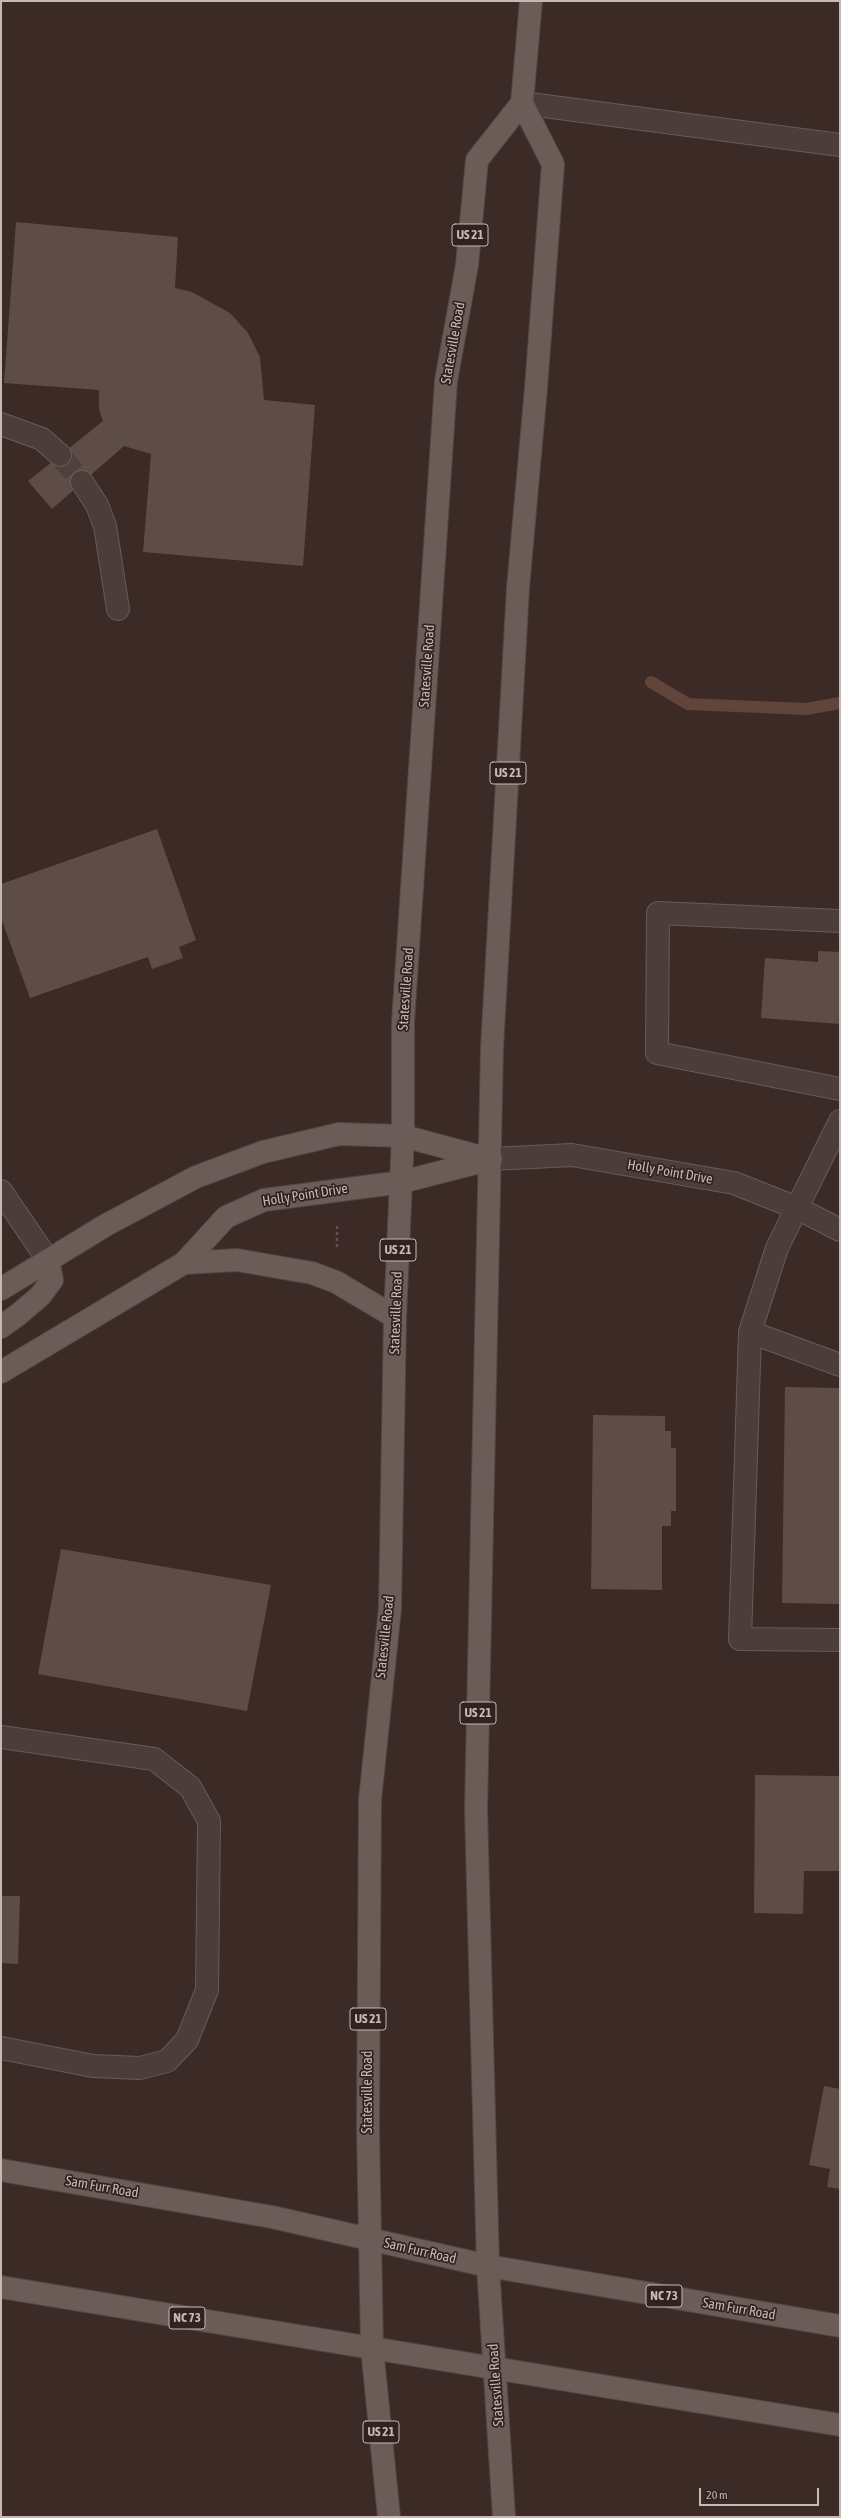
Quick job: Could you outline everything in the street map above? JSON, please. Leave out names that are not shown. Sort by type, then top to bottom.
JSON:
[{"type":"main road","points":[[522,103],[531,1]]},
{"type":"main road","name":"Statesville Road","points":[[389,2517],[372,2348],[368,2128],[370,1800],[390,1608],[395,1317],[402,1182],[403,1022],[446,382],[467,265],[477,160],[522,103],[553,164],[518,596],[492,1048],[491,1159],[476,1809],[488,2266],[496,2368],[504,2517]]},
{"type":"main road","name":"Holly Point Drive","points":[[1,1289],[48,1260],[196,1177],[263,1152],[339,1134],[403,1136],[491,1159]]},
{"type":"main road","name":"Holly Point Drive","points":[[1,1372],[184,1263],[226,1217],[264,1200],[402,1182],[491,1159]]},
{"type":"main road","points":[[1,1327],[40,1296],[52,1280],[48,1260]]},
{"type":"main road","points":[[184,1263],[237,1260],[312,1273],[336,1282],[395,1317]]},
{"type":"main road","name":"Sam Furr Road","points":[[1,2170],[272,2217],[488,2266],[840,2326]]},
{"type":"main road","name":"NC 73","points":[[1,2287],[840,2425]]},
{"type":"street","points":[[522,103],[840,145]]},
{"type":"street","points":[[1,424],[42,439],[60,455]]},
{"type":"street","points":[[82,482],[97,505],[105,526],[118,609]]},
{"type":"street","points":[[840,921],[658,913],[657,1053],[840,1089]]},
{"type":"street","points":[[840,1121],[777,1248],[750,1332],[740,1639],[840,1640]]},
{"type":"street","name":"Holly Point Drive","points":[[491,1159],[572,1155],[734,1183],[796,1208],[840,1230]]},
{"type":"street","points":[[1,1191],[48,1260]]},
{"type":"street","points":[[750,1332],[840,1365]]},
{"type":"street","points":[[1,1736],[154,1759],[190,1787],[209,1821],[207,1990],[187,2040],[167,2061],[140,2068],[94,2066],[1,2048]]},
{"type":"path","points":[[336,1247],[337,1226]]},
{"type":"building","points":[[16,222],[178,237],[175,288],[192,292],[230,313],[248,333],[260,357],[264,400],[315,405],[303,566],[143,552],[151,454],[124,446],[52,509],[28,481],[103,421],[99,409],[99,390],[4,383]]},
{"type":"building","points":[[157,829],[196,940],[179,947],[183,958],[152,969],[148,957],[30,998],[1,918],[1,884]]},
{"type":"building","points":[[818,951],[840,952],[840,1024],[761,1018],[765,958],[818,962]]},
{"type":"building","points":[[785,1387],[840,1388],[840,1604],[782,1603]]},
{"type":"building","points":[[593,1415],[665,1416],[665,1431],[671,1431],[671,1448],[676,1448],[676,1511],[671,1511],[671,1526],[662,1526],[662,1590],[591,1589]]},
{"type":"building","points":[[61,1549],[271,1585],[247,1711],[38,1674]]},
{"type":"building","points":[[755,1775],[840,1776],[840,1871],[804,1871],[803,1914],[754,1913]]},
{"type":"building","points":[[1,1896],[20,1896],[18,1964],[1,1963]]},
{"type":"building","points":[[824,2086],[840,2089],[840,2189],[827,2187],[830,2169],[809,2165]]},
{"type":"waterway","points":[[651,682],[688,704],[806,709],[840,703]]},
{"type":"tunnel","points":[[60,455],[82,482]]}]
